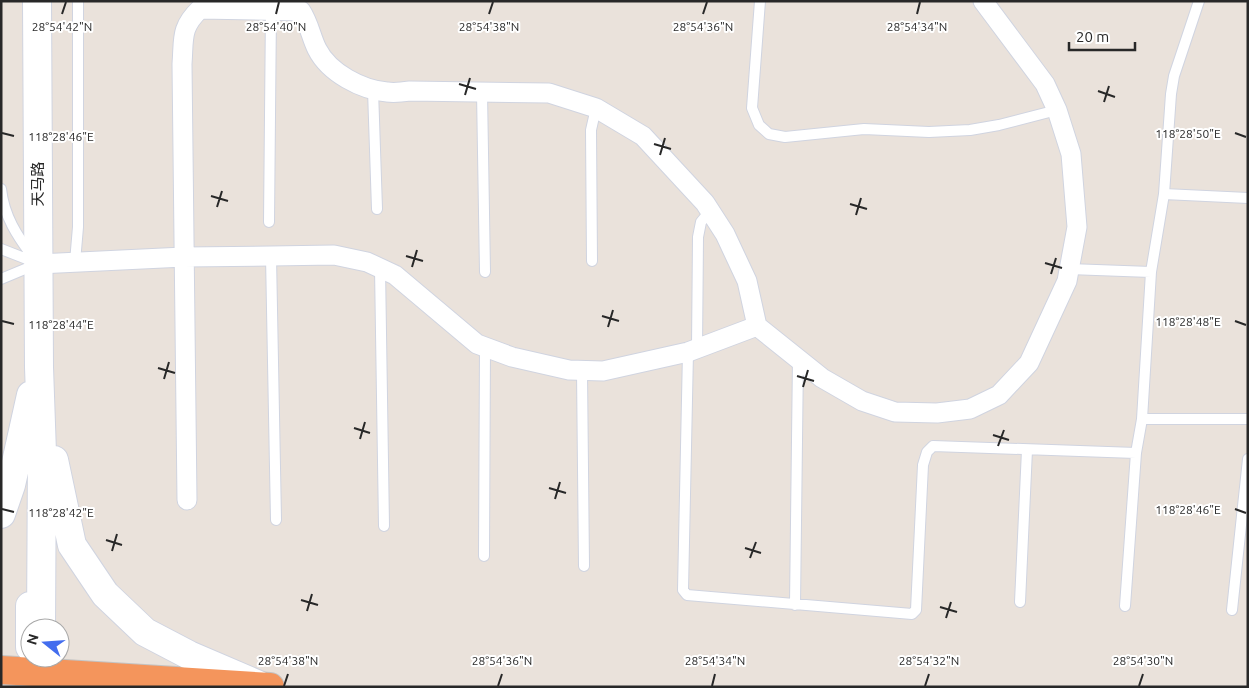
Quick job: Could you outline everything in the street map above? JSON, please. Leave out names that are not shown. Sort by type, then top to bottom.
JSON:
[{"type":"highway","points":[[1,670],[31,668],[97,678],[265,686]]},
{"type":"main road","name":"天马路","points":[[36,1],[39,367]]},
{"type":"main road","points":[[1,514],[11,485],[39,367]]},
{"type":"main road","points":[[39,367],[42,453],[41,618]]},
{"type":"main road","points":[[32,618],[39,367]]},
{"type":"main road","points":[[39,367],[56,470],[72,545],[105,594],[145,632],[189,655],[265,686]]},
{"type":"street","points":[[187,500],[182,64],[184,32],[188,21],[200,9],[271,9],[303,6],[317,50],[325,60],[351,80],[373,90],[389,93],[550,93],[596,108],[643,136],[710,211],[725,234],[747,282],[757,326],[822,378],[862,401],[895,412],[937,413],[970,409],[999,395],[1029,363],[1066,281],[1077,227],[1071,154],[1056,110],[1045,84],[983,1]]},
{"type":"street","points":[[38,264],[184,257],[334,255],[367,262],[395,275],[477,344],[512,357],[569,370],[602,371],[693,350],[757,326]]},
{"type":"lane","points":[[75,262],[78,227],[78,1]]},
{"type":"lane","points":[[760,1],[752,108],[759,125],[769,134],[785,137],[864,129],[929,132],[970,130],[999,125],[1056,110]]},
{"type":"lane","points":[[1125,606],[1136,454],[1142,419],[1151,272],[1164,194],[1174,76],[1199,1]]},
{"type":"lane","points":[[269,222],[271,9]]},
{"type":"lane","points":[[373,90],[377,209]]},
{"type":"lane","points":[[482,92],[485,272]]},
{"type":"lane","points":[[592,261],[591,130],[596,108]]},
{"type":"lane","points":[[1,189],[14,232],[38,264]]},
{"type":"lane","points":[[1164,194],[1248,198]]},
{"type":"lane","points":[[710,211],[701,222],[698,237],[683,590],[687,595],[912,614],[916,610],[923,465],[927,452],[933,446],[1136,454]]},
{"type":"lane","points":[[1,249],[38,264]]},
{"type":"lane","points":[[271,256],[276,520]]},
{"type":"lane","points":[[1,279],[38,264]]},
{"type":"lane","points":[[380,268],[384,526]]},
{"type":"lane","points":[[1069,269],[1151,272]]},
{"type":"lane","points":[[484,556],[485,347]]},
{"type":"lane","points":[[795,605],[798,358]]},
{"type":"lane","points":[[582,371],[584,566]]},
{"type":"lane","points":[[1142,419],[1248,419]]},
{"type":"lane","points":[[1020,602],[1027,450]]},
{"type":"lane","points":[[1232,610],[1248,459]]}]
